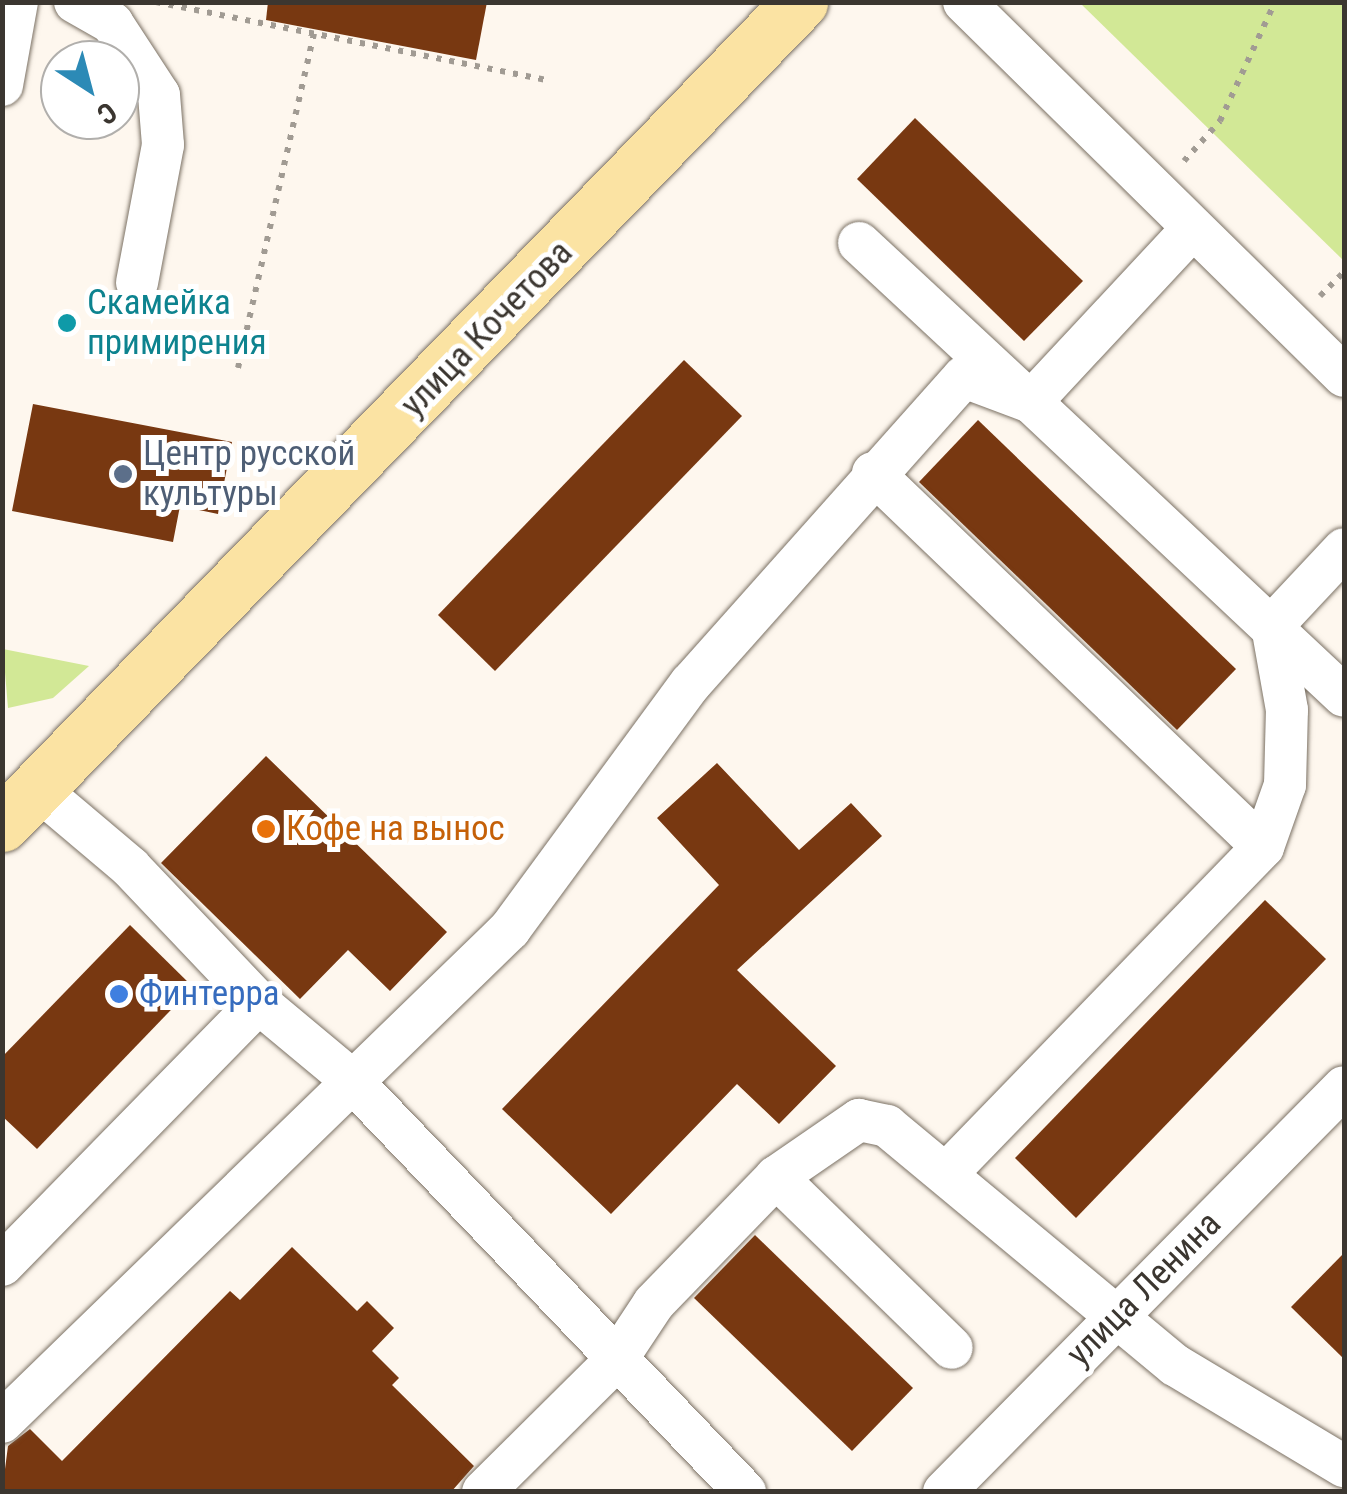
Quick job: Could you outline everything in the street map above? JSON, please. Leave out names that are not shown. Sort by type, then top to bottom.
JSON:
[{"type":"main road","name":"улица Кочетова","points":[[21,808],[800,2]]},
{"type":"street","points":[[2,85],[17,2]]},
{"type":"street","points":[[75,2],[112,23],[159,95],[162,145],[137,283]]},
{"type":"street","points":[[964,2],[1344,376]]},
{"type":"street","points":[[1031,402],[1193,228]]},
{"type":"street","points":[[859,242],[1344,696]]},
{"type":"street","points":[[2,1422],[349,1078],[510,928],[691,683],[873,472],[964,378],[1031,402]]},
{"type":"street","points":[[873,472],[1264,847]]},
{"type":"street","points":[[1272,626],[1344,548]]},
{"type":"street","points":[[948,1174],[1264,847],[1285,784],[1287,710],[1272,626]]},
{"type":"street","points":[[21,808],[130,867],[260,1003],[349,1078],[745,1492]]},
{"type":"street","points":[[2,1265],[260,1003]]},
{"type":"street","name":"улица Ленина","points":[[944,1492],[1344,1087]]},
{"type":"street","points":[[483,1492],[617,1359],[654,1303],[776,1177],[859,1120],[887,1126],[1175,1365],[1344,1466]]},
{"type":"street","points":[[776,1177],[952,1348]]},
{"type":"path","points":[[156,2],[550,81]]},
{"type":"path","points":[[1156,192],[1220,121],[1275,2]]},
{"type":"path","points":[[238,368],[314,34]]},
{"type":"green space","points":[[1080,3],[1344,3],[1344,261]]},
{"type":"green space","points":[[3,649],[89,666],[53,698],[8,708]]},
{"type":"building","points":[[268,2],[487,2],[476,60],[266,20]]},
{"type":"building","points":[[915,118],[1083,281],[1024,341],[857,179]]},
{"type":"building","points":[[684,360],[742,416],[495,671],[438,615]]},
{"type":"building","name":"Центр русской культуры","points":[[33,404],[232,442],[218,514],[180,506],[173,542],[12,511]]},
{"type":"building","points":[[978,420],[1236,669],[1177,730],[919,482]]},
{"type":"building","points":[[266,756],[447,932],[390,991],[348,950],[300,999],[161,863]]},
{"type":"building","points":[[717,763],[799,850],[851,803],[882,836],[737,970],[836,1066],[779,1124],[737,1084],[611,1214],[502,1109],[719,885],[657,818]]},
{"type":"building","points":[[1265,900],[1326,959],[1076,1218],[1015,1158]]},
{"type":"building","points":[[130,925],[193,987],[37,1149],[2,1116],[2,1057]]},
{"type":"building","points":[[755,1235],[913,1388],[852,1451],[694,1298]]},
{"type":"building","points":[[292,1247],[357,1311],[367,1301],[394,1328],[372,1351],[399,1378],[392,1385],[474,1466],[451,1492],[2,1492],[8,1446],[30,1429],[62,1461],[230,1291],[240,1300]]},
{"type":"building","points":[[1344,1253],[1344,1359],[1291,1307]]},
{"type":"place","name":"Скамейка примирения","points":[[67,323]]},
{"type":"place","name":"Центр русской культуры","points":[[123,474]]},
{"type":"place","name":"Кофе на вынос","points":[[266,829]]},
{"type":"place","name":"Финтерра","points":[[119,994]]}]
